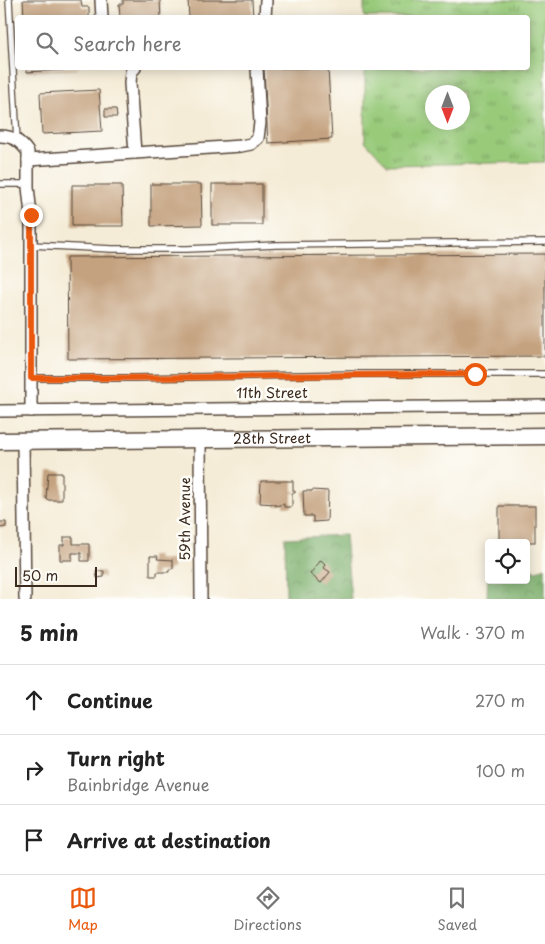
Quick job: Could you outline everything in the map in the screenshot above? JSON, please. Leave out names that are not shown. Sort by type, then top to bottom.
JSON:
[{"type":"main road","name":"28th Street","points":[[0,441],[545,436]]},
{"type":"street","points":[[101,0],[102,15]]},
{"type":"street","points":[[266,0],[266,15]]},
{"type":"street","points":[[132,70],[130,83],[135,153]]},
{"type":"street","points":[[28,160],[251,144],[258,138],[260,123],[257,70]]},
{"type":"street","points":[[0,136],[10,136],[28,152],[28,184],[31,215],[31,411]]},
{"type":"street","name":"11th Street","points":[[0,411],[545,406]]},
{"type":"street","name":"59th Avenue","points":[[200,439],[201,599]]},
{"type":"street","points":[[23,441],[25,599]]},
{"type":"lane","points":[[9,0],[16,140]]},
{"type":"lane","points":[[0,184],[28,184]]},
{"type":"lane","points":[[31,245],[112,249],[188,249],[276,245],[545,242]]},
{"type":"lane","points":[[31,378],[545,374]]},
{"type":"green space","points":[[368,0],[545,0],[545,162],[387,165],[365,141],[365,70],[530,70],[530,15],[364,15],[364,3]]},
{"type":"green space","points":[[345,535],[351,599],[286,599],[285,538]]},
{"type":"green space","points":[[545,567],[545,599],[487,599],[487,584],[530,584],[530,570],[537,571]]},
{"type":"building","points":[[23,0],[81,0],[82,7],[89,7],[89,15],[24,15]]},
{"type":"building","points":[[123,0],[160,0],[161,15],[120,15],[119,4],[123,4]]},
{"type":"building","points":[[188,0],[252,0],[253,15],[189,15]]},
{"type":"building","points":[[27,70],[61,70],[27,72]]},
{"type":"building","points":[[264,70],[328,70],[332,139],[268,143]]},
{"type":"building","points":[[99,90],[102,131],[42,134],[40,93]]},
{"type":"building","points":[[105,109],[116,109],[117,117],[105,117]]},
{"type":"building","points":[[151,184],[201,184],[202,225],[151,226]]},
{"type":"building","points":[[212,184],[262,184],[262,225],[212,225]]},
{"type":"building","points":[[72,185],[122,185],[123,226],[72,226]]},
{"type":"building","points":[[545,254],[545,356],[68,359],[67,257]]},
{"type":"building","points":[[48,473],[62,473],[62,500],[48,500],[46,498]]},
{"type":"building","points":[[261,481],[293,481],[293,491],[295,493],[292,493],[292,507],[284,507],[284,504],[275,506],[275,504],[260,503]]},
{"type":"building","points":[[303,491],[328,491],[327,521],[313,522],[313,516],[304,516]]},
{"type":"building","points":[[499,506],[535,506],[535,542],[530,542],[530,539],[499,539]]},
{"type":"building","points":[[0,522],[6,522],[6,527],[0,528]]},
{"type":"building","points":[[64,537],[73,537],[73,544],[89,544],[89,561],[81,561],[81,553],[72,553],[72,560],[60,560],[60,545],[64,545]]},
{"type":"building","points":[[150,556],[158,556],[157,559],[173,560],[173,569],[169,569],[169,572],[157,572],[157,576],[150,576]]},
{"type":"building","points":[[321,560],[326,565],[324,568],[330,572],[321,583],[310,574]]},
{"type":"building","points":[[96,571],[104,571],[104,577],[97,578]]},
{"type":"route","points":[[31,215],[31,378],[475,374]]}]
